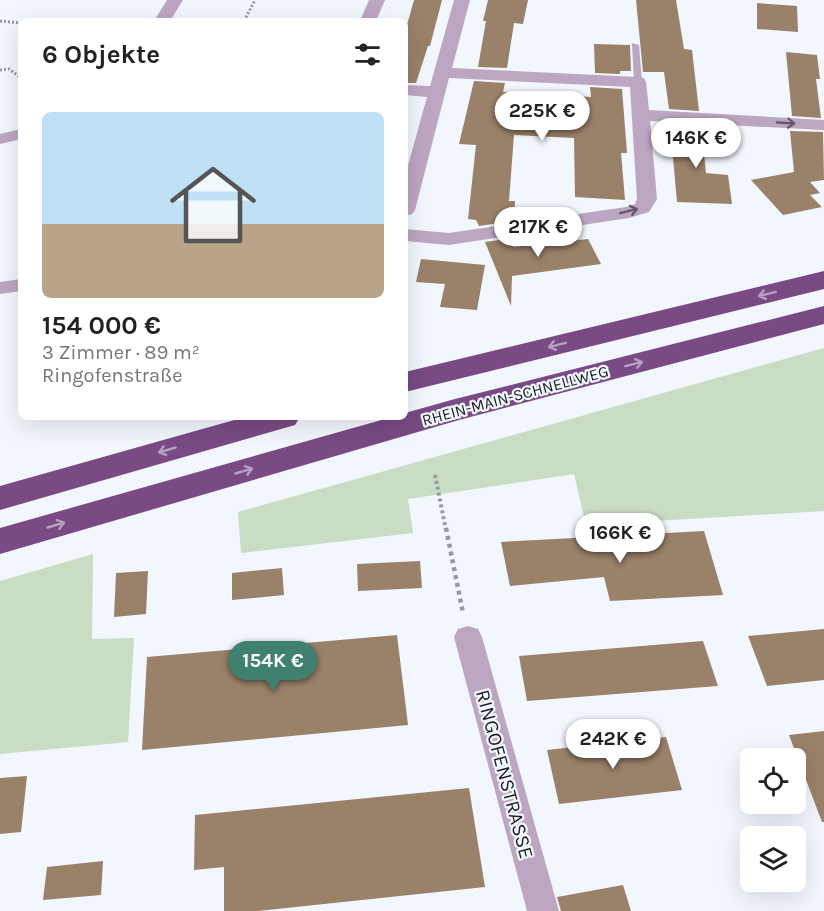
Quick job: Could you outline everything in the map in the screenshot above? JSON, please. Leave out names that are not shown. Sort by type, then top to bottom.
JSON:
[{"type":"highway","points":[[408,381],[824,280]]},
{"type":"highway","name":"RHEIN-MAIN-SCHNELLWEG","points":[[0,541],[455,410],[824,315]]},
{"type":"highway","points":[[0,498],[273,420]]},
{"type":"street","points":[[164,18],[175,0]]},
{"type":"street","points":[[369,18],[377,0]]},
{"type":"street","points":[[408,199],[462,0]]},
{"type":"street","points":[[408,235],[449,239],[617,214],[642,208],[647,199],[638,82],[443,73]]},
{"type":"street","points":[[408,90],[437,92]]},
{"type":"street","points":[[641,115],[824,125]]},
{"type":"street","points":[[0,139],[18,135]]},
{"type":"street","points":[[0,288],[18,285]]},
{"type":"street","name":"RINGOFENSTRASSE","points":[[468,637],[543,911]]},
{"type":"lane","points":[[635,45],[638,82]]},
{"type":"path","points":[[246,18],[255,0]]},
{"type":"path","points":[[0,21],[18,23]]},
{"type":"path","points":[[0,70],[9,69],[18,76]]},
{"type":"path","points":[[435,475],[468,637]]},
{"type":"green space","points":[[824,348],[824,511],[586,525],[574,474],[408,499],[413,533],[241,553],[238,512]]},
{"type":"green space","points":[[93,554],[92,639],[134,638],[128,742],[0,754],[0,581]]},
{"type":"building","points":[[414,0],[442,0],[430,46],[428,46],[416,83],[408,83],[408,21]]},
{"type":"building","points":[[488,0],[528,0],[523,24],[514,23],[507,68],[478,67],[486,21],[483,21]]},
{"type":"building","points":[[636,0],[676,0],[684,49],[692,50],[699,111],[669,109],[664,72],[643,72]]},
{"type":"building","points":[[757,3],[797,6],[798,32],[757,29]]},
{"type":"building","points":[[594,44],[630,45],[631,71],[620,71],[620,74],[595,73]]},
{"type":"building","points":[[786,52],[817,55],[820,79],[816,79],[821,118],[792,116]]},
{"type":"building","points":[[474,81],[505,83],[503,92],[591,97],[590,87],[622,89],[627,153],[621,153],[625,200],[575,197],[574,138],[514,135],[509,201],[515,201],[514,221],[479,226],[476,220],[468,219],[476,145],[459,144]]},
{"type":"building","points":[[670,124],[701,126],[706,173],[728,175],[732,204],[677,202]]},
{"type":"building","points":[[790,131],[823,132],[824,180],[810,182],[820,193],[810,195],[822,207],[783,215],[751,180],[794,172]]},
{"type":"building","points":[[514,238],[513,247],[588,239],[601,264],[512,276],[511,306],[485,242]]},
{"type":"building","points":[[421,259],[485,265],[477,310],[440,307],[445,284],[416,282]]},
{"type":"building","points":[[704,531],[723,595],[610,601],[604,577],[510,586],[501,542]]},
{"type":"building","points":[[420,561],[422,588],[358,591],[357,564]]},
{"type":"building","points":[[282,568],[284,595],[232,600],[232,573]]},
{"type":"building","points":[[148,571],[146,614],[114,617],[116,573]]},
{"type":"building","points":[[824,629],[824,680],[767,686],[748,636]]},
{"type":"building","points":[[397,635],[408,725],[142,750],[147,657]]},
{"type":"building","points":[[703,641],[718,686],[527,701],[519,656]]},
{"type":"building","points":[[824,731],[824,822],[822,822],[806,780],[806,748],[794,748],[789,735]]},
{"type":"building","points":[[666,737],[682,790],[559,804],[547,750]]},
{"type":"building","points":[[27,776],[21,832],[0,834],[0,778]]},
{"type":"building","points":[[469,788],[485,887],[258,911],[224,911],[224,867],[194,870],[195,815]]},
{"type":"building","points":[[103,861],[101,895],[43,900],[47,867]]},
{"type":"building","points":[[623,885],[631,911],[561,911],[557,897]]}]
